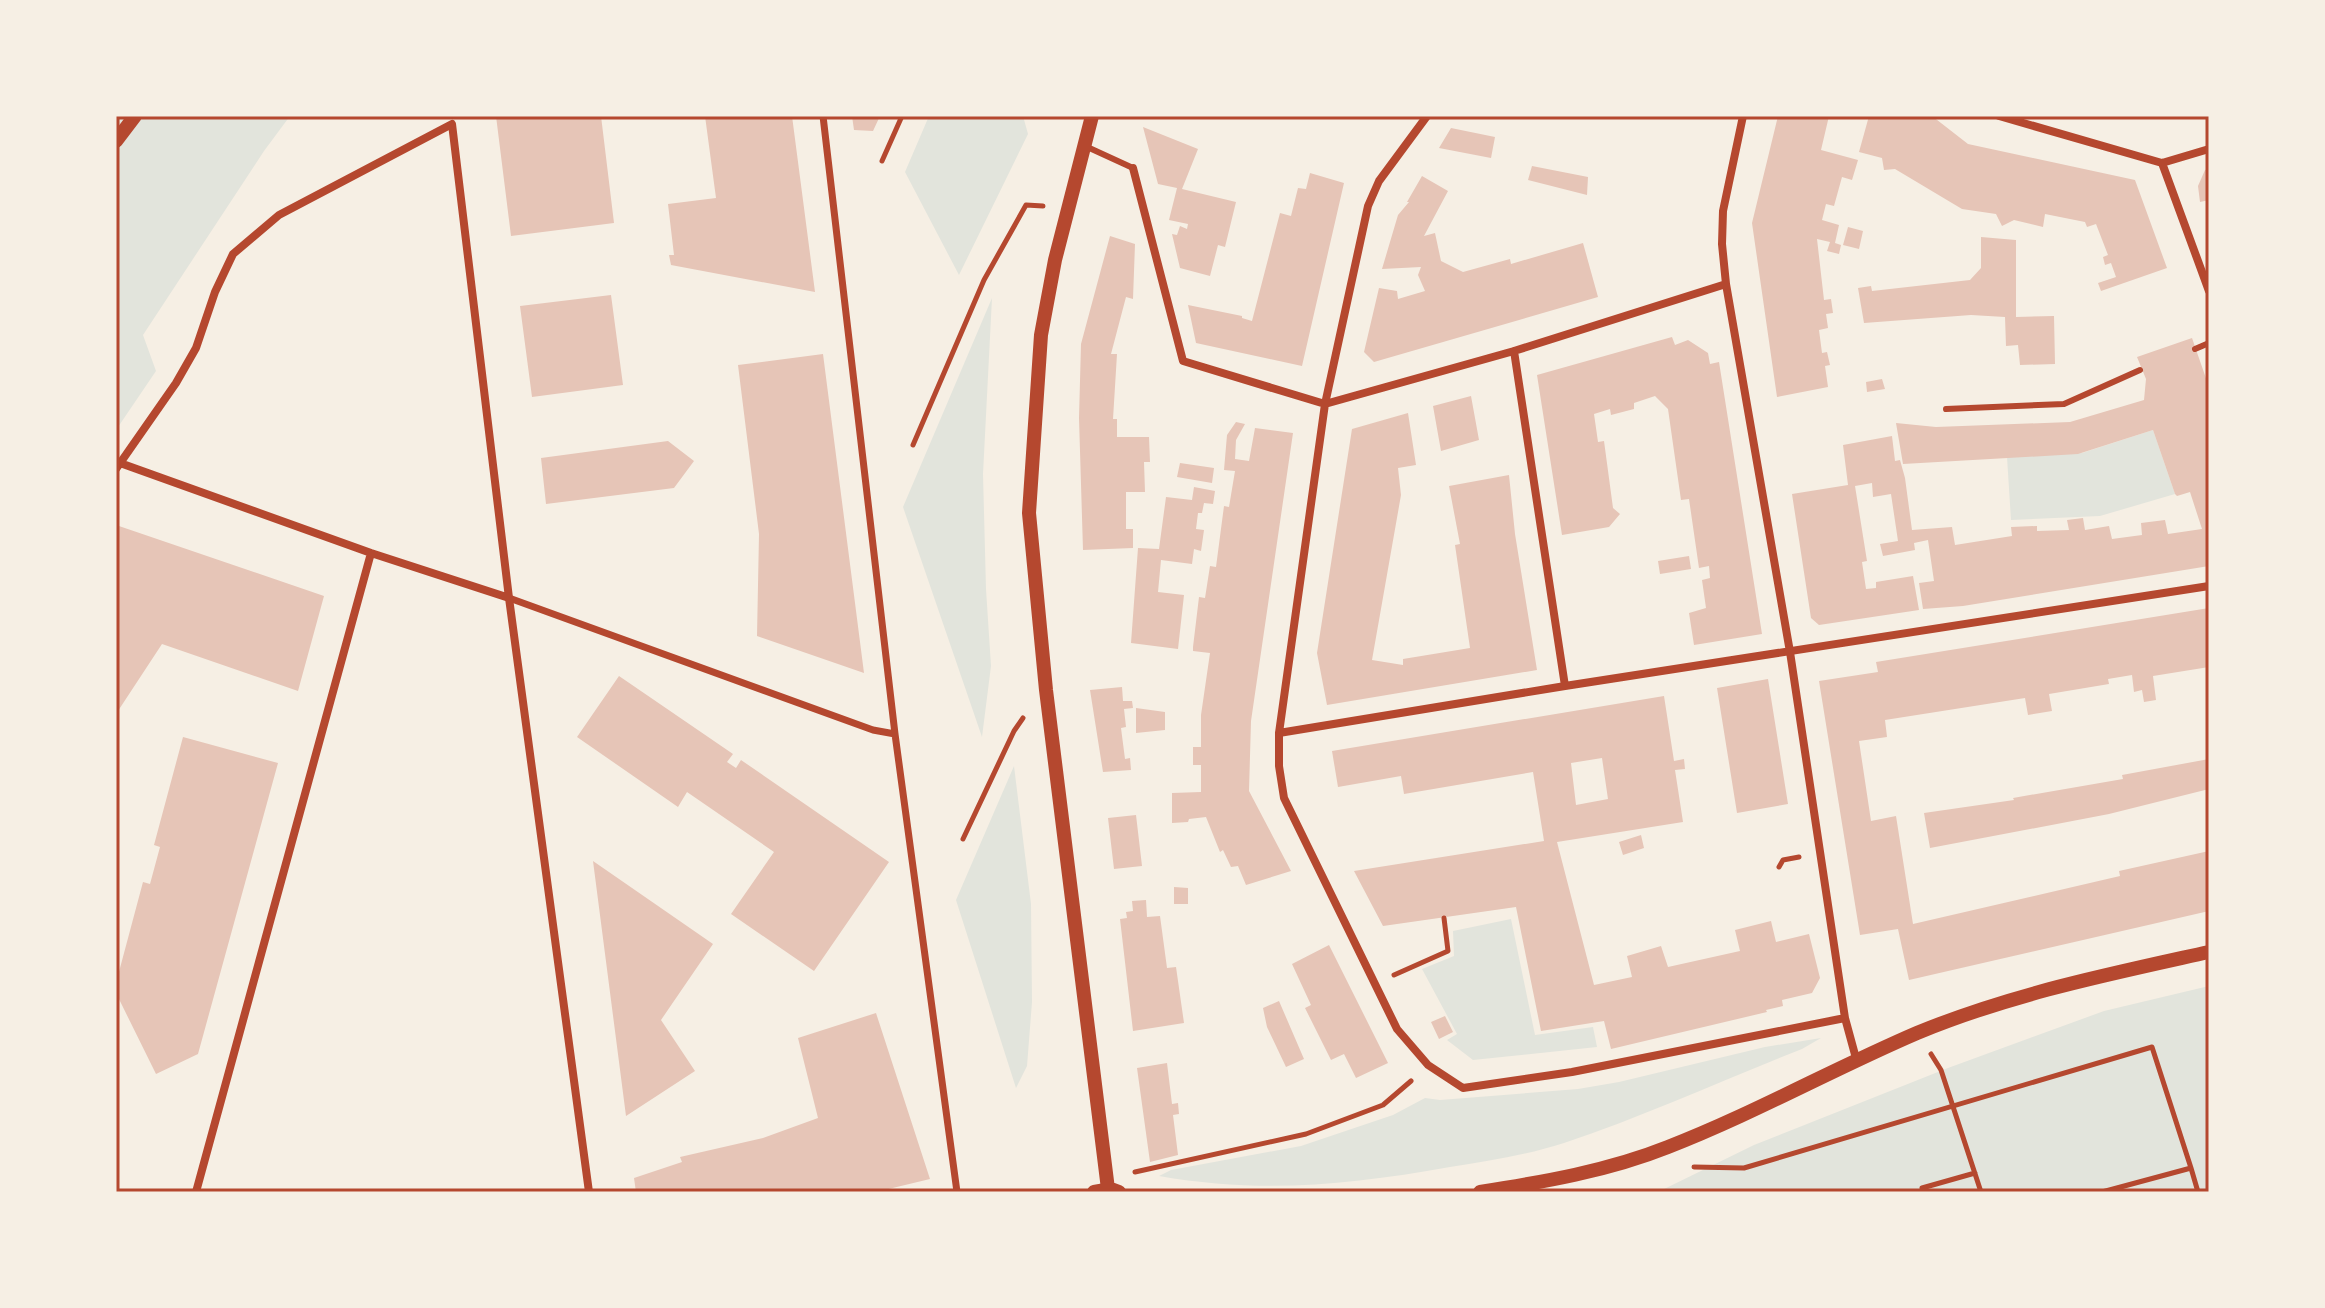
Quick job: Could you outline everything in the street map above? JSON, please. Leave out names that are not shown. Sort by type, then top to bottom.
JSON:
[{"type":"street","points":[[116,141],[135,116]]},
{"type":"street","points":[[823,116],[895,734],[957,1192]]},
{"type":"street","points":[[1092,116],[1068,208],[1041,335],[1029,513],[1046,690],[1107,1188]]},
{"type":"street","points":[[1427,116],[1379,181],[1368,206],[1325,404],[1279,733],[1279,766],[1284,798],[1397,1029],[1428,1065],[1463,1088],[1572,1072],[1845,1018]]},
{"type":"street","points":[[1743,116],[1723,211],[1726,284],[1790,652],[1845,1018],[1857,1062]]},
{"type":"street","points":[[1999,116],[2162,163],[2209,149]]},
{"type":"street","points":[[589,1192],[509,598],[454,120],[279,215],[233,254],[215,292],[196,348],[176,383],[118,466],[509,598],[873,730],[895,734]]},
{"type":"street","points":[[2162,163],[2209,291]]},
{"type":"street","points":[[1133,168],[1183,361],[1325,404],[1514,351],[1726,284]]},
{"type":"street","points":[[1514,351],[1565,686]]},
{"type":"street","points":[[196,1192],[371,553]]},
{"type":"street","points":[[1279,733],[2209,586]]},
{"type":"street","points":[[1480,1192],[1539,1183],[1602,1168],[1668,1147],[1918,1033],[2032,993],[2209,952]]},
{"type":"lane","points":[[1083,145],[1133,168]]},
{"type":"lane","points":[[2195,349],[2209,343]]},
{"type":"lane","points":[[1946,409],[2064,404],[2140,370]]},
{"type":"path","points":[[882,161],[902,116]]},
{"type":"path","points":[[913,445],[984,280],[1026,205],[1068,208]]},
{"type":"path","points":[[963,839],[1014,731]]},
{"type":"path","points":[[1375,984],[1448,951],[1444,918]]},
{"type":"path","points":[[1680,1167],[1744,1168],[2152,1047],[2198,1192]]},
{"type":"path","points":[[1928,1049],[1941,1070],[1981,1192]]},
{"type":"path","points":[[1107,1188],[1220,1154],[1328,1127],[1383,1105],[1428,1065]]},
{"type":"path","points":[[2102,1192],[2191,1168]]},
{"type":"path","points":[[1923,1192],[1922,1188],[1975,1173]]},
{"type":"shaded area","points":[[116,116],[290,116],[143,335],[156,371],[116,430]]},
{"type":"shaded area","points":[[929,116],[1023,116],[1028,134],[959,275],[905,172]]},
{"type":"shaded area","points":[[992,298],[983,474],[991,666],[982,737],[903,507]]},
{"type":"shaded area","points":[[2153,430],[2175,494],[2100,516],[2011,520],[2007,457],[2082,453]]},
{"type":"shaded area","points":[[1014,766],[1031,904],[1032,1002],[1027,1066],[1016,1088],[956,900]]},
{"type":"shaded area","points":[[1511,919],[1535,1035],[1593,1027],[1597,1047],[1473,1060],[1447,1040],[1457,1034],[1422,969],[1454,956],[1453,931]]},
{"type":"shaded area","points":[[2209,986],[2209,1192],[1658,1192],[1754,1145],[1948,1068],[2104,1011]]},
{"type":"shaded area","points":[[1821,1038],[1802,1049],[1624,1121],[1564,1143],[1522,1154],[1340,1183],[1233,1185],[1159,1176],[1171,1170],[1301,1146],[1393,1115],[1425,1098],[1440,1100],[1578,1089],[1765,1047]]},
{"type":"building","points":[[496,116],[601,116],[614,223],[511,236]]},
{"type":"building","points":[[705,116],[792,116],[815,292],[671,265],[669,255],[674,255],[668,204],[716,198]]},
{"type":"building","points":[[852,116],[880,116],[873,131],[854,130]]},
{"type":"building","points":[[1778,116],[1829,116],[1821,150],[1858,160],[1852,180],[1842,177],[1834,206],[1826,204],[1822,220],[1839,225],[1835,243],[1841,245],[1839,254],[1827,251],[1830,242],[1817,239],[1824,300],[1831,299],[1833,313],[1826,314],[1828,328],[1819,330],[1822,353],[1827,352],[1830,365],[1825,366],[1828,387],[1777,397],[1752,223]]},
{"type":"building","points":[[1869,116],[1932,116],[1968,144],[2135,180],[2167,268],[2101,291],[2098,283],[2116,277],[2111,263],[2105,265],[2103,257],[2108,255],[2096,224],[2087,227],[2085,222],[2045,214],[2043,227],[2014,220],[2002,226],[1996,214],[1962,209],[1895,169],[1884,170],[1882,158],[1859,152]]},
{"type":"building","points":[[1143,127],[1198,149],[1182,189],[1236,202],[1225,247],[1218,245],[1210,276],[1180,268],[1172,234],[1177,235],[1180,226],[1187,229],[1188,224],[1169,220],[1177,188],[1158,184]]},
{"type":"building","points":[[1451,128],[1495,137],[1491,158],[1439,148]]},
{"type":"building","points":[[1532,166],[1588,177],[1587,195],[1528,180]]},
{"type":"building","points":[[2209,169],[2209,200],[2200,202],[2198,186],[2205,170]]},
{"type":"building","points":[[1310,173],[1344,183],[1302,366],[1196,343],[1188,305],[1242,316],[1252,321],[1280,213],[1291,216],[1298,188],[1306,189]]},
{"type":"building","points":[[1422,176],[1448,191],[1424,236],[1435,233],[1441,261],[1463,272],[1510,259],[1511,264],[1583,243],[1598,297],[1374,362],[1364,352],[1379,288],[1397,291],[1398,299],[1425,291],[1418,275],[1421,267],[1382,269],[1398,215],[1409,202]]},
{"type":"building","points":[[1848,227],[1863,231],[1859,249],[1843,245]]},
{"type":"building","points":[[1110,236],[1135,244],[1133,299],[1126,297],[1111,354],[1117,354],[1113,419],[1117,419],[1117,437],[1149,437],[1150,462],[1144,462],[1145,492],[1126,492],[1126,529],[1133,529],[1133,548],[1083,550],[1079,418],[1081,344]]},
{"type":"building","points":[[1981,237],[2016,240],[2016,317],[2054,316],[2055,364],[2020,365],[2018,345],[2006,346],[2005,317],[1971,315],[1864,323],[1858,288],[1871,286],[1872,291],[1970,280],[1981,268]]},
{"type":"building","points":[[611,295],[623,385],[532,397],[520,306]]},
{"type":"building","points":[[1672,337],[1675,345],[1688,340],[1708,353],[1710,364],[1719,362],[1762,634],[1694,645],[1689,613],[1706,608],[1702,580],[1710,578],[1709,566],[1699,568],[1689,499],[1681,500],[1668,409],[1655,396],[1634,403],[1634,409],[1611,415],[1610,409],[1594,414],[1598,442],[1604,441],[1613,508],[1620,514],[1609,527],[1562,535],[1537,375]]},
{"type":"building","points":[[2192,338],[2209,387],[2209,566],[1963,606],[1923,609],[1919,583],[1934,581],[1928,540],[1914,543],[1915,550],[1883,556],[1880,544],[1898,541],[1891,494],[1873,497],[1872,483],[1855,486],[1867,561],[1862,562],[1866,589],[1876,588],[1876,582],[1913,576],[1919,610],[1819,625],[1811,618],[1792,494],[1848,485],[1843,445],[1892,436],[1895,461],[1900,460],[1905,478],[1912,530],[1952,527],[1955,545],[2012,536],[2011,527],[2037,526],[2037,531],[2069,530],[2067,520],[2083,518],[2085,530],[2109,526],[2112,539],[2142,535],[2141,523],[2165,520],[2168,534],[2202,529],[2190,492],[2175,494],[2153,430],[2078,454],[1903,464],[1896,423],[1936,427],[2070,422],[2144,400],[2146,379],[2137,357]]},
{"type":"building","points":[[823,354],[864,673],[757,636],[759,534],[738,365]]},
{"type":"building","points":[[1882,379],[1885,389],[1867,392],[1866,382]]},
{"type":"building","points":[[1471,396],[1479,440],[1441,451],[1433,406]]},
{"type":"building","points":[[1408,413],[1416,465],[1398,468],[1401,495],[1372,660],[1403,665],[1403,659],[1470,648],[1455,545],[1460,544],[1449,486],[1509,475],[1515,534],[1537,670],[1327,705],[1317,653],[1352,429]]},
{"type":"building","points":[[1236,422],[1245,424],[1236,440],[1235,459],[1249,461],[1255,428],[1293,433],[1251,721],[1249,791],[1291,871],[1246,885],[1238,866],[1231,867],[1223,850],[1220,852],[1206,817],[1172,823],[1172,793],[1201,792],[1201,765],[1193,765],[1193,747],[1201,747],[1201,715],[1210,653],[1193,651],[1193,647],[1199,597],[1205,598],[1210,566],[1216,567],[1224,506],[1229,507],[1235,471],[1224,470],[1227,435]]},
{"type":"building","points":[[668,441],[694,461],[674,488],[546,504],[541,458]]},
{"type":"building","points":[[1180,463],[1214,468],[1212,483],[1177,477]]},
{"type":"building","points":[[1194,487],[1215,491],[1213,504],[1204,503],[1202,513],[1198,513],[1196,529],[1204,530],[1201,551],[1194,549],[1192,564],[1161,560],[1158,592],[1184,595],[1178,649],[1131,643],[1138,548],[1159,549],[1166,497],[1192,500]]},
{"type":"building","points":[[116,525],[324,596],[298,691],[162,644],[116,714]]},
{"type":"building","points":[[1689,556],[1691,569],[1660,574],[1658,561]]},
{"type":"building","points":[[2209,608],[2209,667],[2153,676],[2156,700],[2144,702],[2142,690],[2134,692],[2132,675],[2108,679],[2109,684],[2049,694],[2052,711],[2028,715],[2025,698],[1885,720],[1887,737],[1859,741],[1871,821],[1896,816],[1913,924],[2120,876],[2119,871],[2209,851],[2209,911],[1909,980],[1898,929],[1860,935],[1819,681],[1878,672],[1876,662]]},
{"type":"building","points":[[619,676],[733,754],[727,762],[736,768],[741,760],[889,862],[814,971],[731,914],[774,852],[687,792],[678,807],[577,737]]},
{"type":"building","points":[[1768,679],[1788,804],[1737,813],[1717,688]]},
{"type":"building","points":[[1122,687],[1123,701],[1132,701],[1133,708],[1124,709],[1126,727],[1121,728],[1125,759],[1130,758],[1131,770],[1103,772],[1090,690]]},
{"type":"building","points":[[1664,696],[1674,761],[1684,759],[1685,769],[1675,770],[1683,822],[1557,842],[1594,985],[1632,977],[1627,956],[1661,946],[1668,967],[1740,951],[1735,930],[1771,921],[1776,942],[1809,934],[1820,978],[1812,993],[1782,1000],[1783,1006],[1767,1012],[1611,1049],[1604,1021],[1541,1031],[1516,907],[1383,926],[1354,871],[1544,841],[1533,772],[1404,794],[1401,776],[1338,787],[1332,751]],"holes":[[[1602,758],[1608,799],[1576,805],[1571,763]]]},
{"type":"building","points":[[1136,708],[1165,712],[1165,730],[1136,733]]},
{"type":"building","points":[[183,737],[278,763],[198,1054],[156,1074],[116,993],[116,983],[143,882],[150,884],[160,847],[154,845]]},
{"type":"building","points":[[2209,759],[2209,789],[2109,814],[1930,848],[1924,813],[2014,800]]},
{"type":"building","points":[[1136,815],[1142,866],[1114,869],[1108,818]]},
{"type":"building","points":[[1641,835],[1644,848],[1623,855],[1619,842]]},
{"type":"building","points":[[593,861],[713,944],[661,1020],[695,1071],[626,1116]]},
{"type":"building","points":[[1174,887],[1188,888],[1188,904],[1174,904]]},
{"type":"building","points":[[1146,900],[1147,917],[1160,916],[1167,968],[1176,967],[1184,1023],[1133,1031],[1120,919],[1127,918],[1126,912],[1133,911],[1132,901]]},
{"type":"building","points":[[1329,945],[1388,1063],[1356,1078],[1344,1054],[1331,1060],[1305,1008],[1311,1005],[1292,964]]},
{"type":"building","points":[[1279,1001],[1304,1059],[1286,1067],[1267,1027],[1263,1008]]},
{"type":"building","points":[[876,1013],[930,1179],[876,1192],[636,1192],[634,1178],[682,1162],[680,1157],[763,1138],[818,1118],[798,1038]]},
{"type":"building","points":[[1445,1016],[1453,1032],[1439,1039],[1431,1022]]},
{"type":"building","points":[[1167,1063],[1172,1104],[1178,1103],[1179,1114],[1173,1115],[1178,1155],[1150,1162],[1137,1068]]}]
